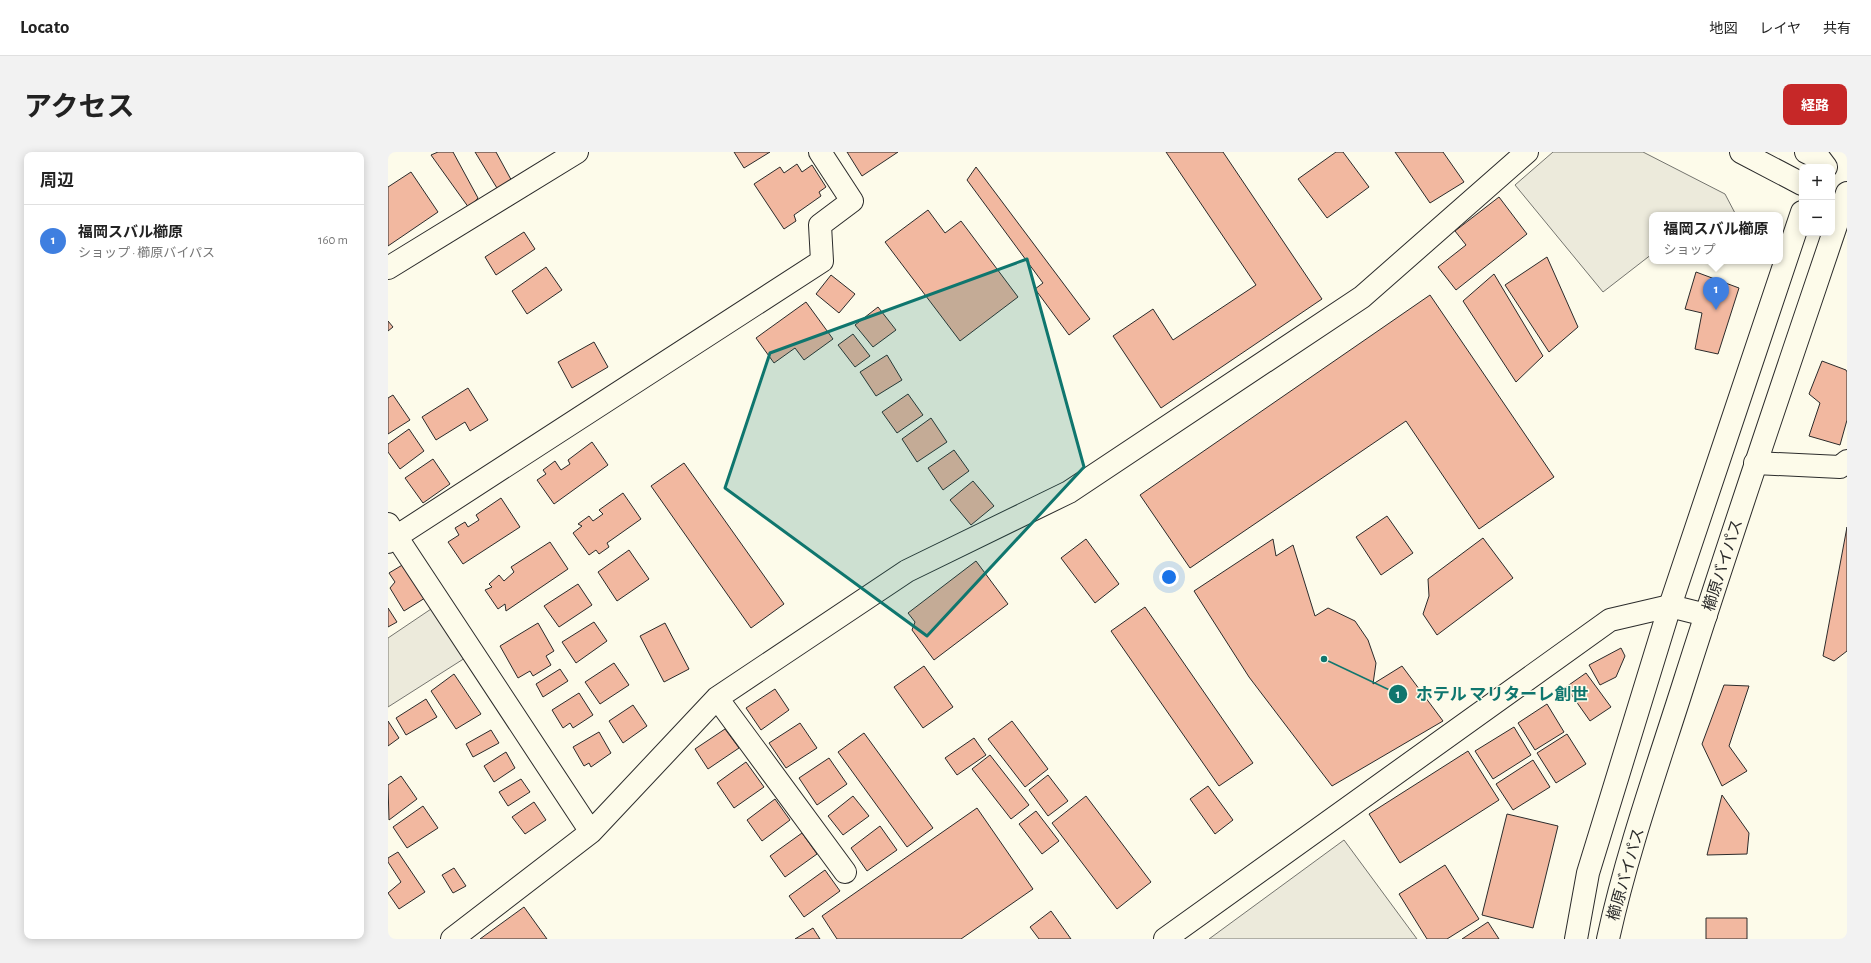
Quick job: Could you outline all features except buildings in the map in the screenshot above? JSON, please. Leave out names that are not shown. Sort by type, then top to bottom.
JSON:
[{"type":"street","points":[[388,268],[577,152]]},
{"type":"street","points":[[591,832],[391,534],[822,261],[820,226],[852,201],[820,152]]},
{"type":"street","points":[[452,939],[591,832],[717,698],[907,571],[1069,492],[1362,297],[1526,152]]},
{"type":"street","points":[[1741,152],[1799,182]]},
{"type":"street","points":[[1821,162],[1847,194]]},
{"type":"street","points":[[1835,192],[1847,194]]},
{"type":"street","name":"櫛原バイパス","points":[[1608,939],[1619,888],[1706,615],[1755,463],[1847,194]]},
{"type":"street","name":"櫛原バイパス","points":[[1576,939],[1588,873],[1670,606],[1799,221]]},
{"type":"street","points":[[1755,463],[1840,467],[1847,461]]},
{"type":"street","points":[[1165,939],[1610,620],[1670,606],[1706,615]]},
{"type":"street","points":[[717,698],[845,872]]},
{"type":"highlighted area","points":[[1027,259],[1084,467],[927,636],[725,488],[770,353]]},
{"type":"shaded area","points":[[1553,152],[1643,152],[1725,194],[1734,212],[1649,212],[1649,256],[1603,292],[1515,185]]},
{"type":"shaded area","points":[[434,607],[465,658],[388,707],[388,638]]},
{"type":"shaded area","points":[[1344,840],[1417,939],[1209,939]]},
{"type":"place","name":"福岡スバル櫛原","points":[[1716,310]]},
{"type":"place","name":"ホテル マリターレ創世","points":[[1324,659]]}]
